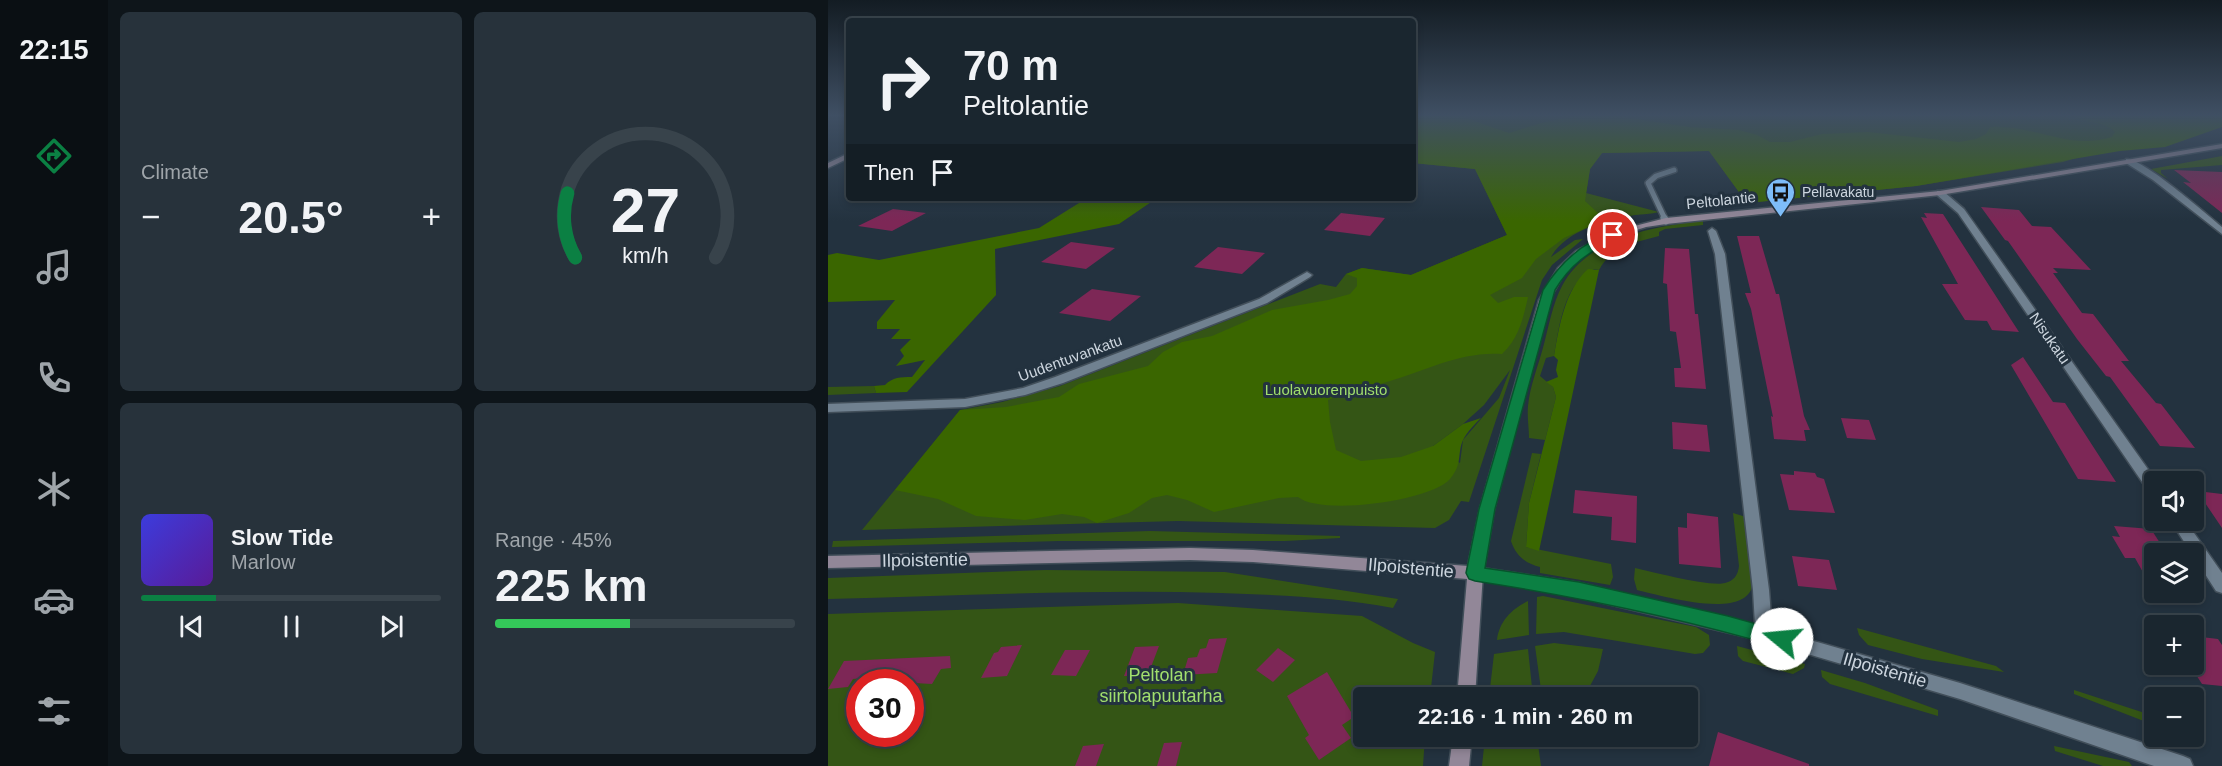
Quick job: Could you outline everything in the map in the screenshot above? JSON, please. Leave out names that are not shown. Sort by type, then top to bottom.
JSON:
[{"type":"street","name":"Peltolantie","points":[[1467,687],[1475,573],[1487,509],[1544,300],[1554,280],[1571,260],[1591,246],[1632,228],[1666,221],[1940,193],[2194,150]]},
{"type":"street","points":[[828,166],[846,157]]},
{"type":"street","points":[[2129,161],[2156,178],[2222,231]]},
{"type":"street","name":"Nisukatu","points":[[1940,193],[1961,211],[2144,474]]},
{"type":"street","points":[[1712,231],[1720,254],[1762,600],[1764,634]]},
{"type":"street","name":"Uudentuvankatu","points":[[828,408],[965,403],[1025,391],[1263,301],[1307,275]]},
{"type":"street","points":[[2184,531],[2222,586]]},
{"type":"street","name":"Ilpoistentie","points":[[828,562],[1190,554],[1252,556],[1475,573],[1579,590],[1764,634],[1960,691],[2183,766]]},
{"type":"street","points":[[1459,766],[1462,747]]},
{"type":"lane","points":[[1666,221],[1648,183],[1656,176],[1674,170]]},
{"type":"green space","name":"Luolavuorenpuisto","points":[[1416,150],[2104,150],[2063,162],[1916,186],[1747,203],[1709,151],[1602,153],[1590,169],[1586,193],[1659,212],[1624,217],[1588,228],[1567,240],[1551,257],[1575,240],[1583,239],[1552,265],[1542,280],[1469,502],[1461,501],[1449,520],[1435,528],[1178,521],[862,530],[960,410],[1002,402],[1060,386],[1320,284],[1336,287],[1346,274],[1362,268],[1411,275],[1507,235],[1475,169],[1416,163]],"holes":[[[1510,370],[1499,398],[1463,440],[1460,463],[1433,446],[1484,405]]]},
{"type":"green space","name":"Luolavuorenpuisto","points":[[1416,150],[2134,150],[1916,186],[1747,203],[1709,151],[1602,153],[1590,169],[1585,201],[1598,213],[1599,222],[1564,238],[1536,259],[1522,278],[1490,295],[1498,303],[1514,297],[1528,297],[1516,335],[1502,354],[1459,358],[1328,400],[1336,450],[1361,461],[1401,457],[1433,446],[1463,424],[1481,418],[1463,440],[1454,474],[1439,487],[1421,494],[1376,503],[1351,505],[1310,503],[1298,497],[1279,498],[1214,512],[1187,500],[1167,495],[1152,498],[1129,513],[1097,523],[1084,517],[1062,514],[1025,520],[976,516],[938,499],[895,490],[960,410],[1006,407],[1059,397],[1079,384],[1148,366],[1163,352],[1182,342],[1212,336],[1272,310],[1350,294],[1357,286],[1357,278],[1346,274],[1362,268],[1411,275],[1507,235],[1475,169],[1416,163]]},
{"type":"green space","points":[[2222,156],[2222,165],[2161,170],[2161,173],[2168,179],[2151,169]]},
{"type":"green space","points":[[1082,201],[1153,201],[1119,224],[995,249],[996,295],[907,392],[876,393],[874,386],[885,385],[897,378],[912,377],[925,360],[896,366],[904,356],[900,350],[911,339],[891,339],[900,329],[877,329],[877,322],[895,300],[828,302],[828,255],[837,253],[879,260],[1039,228]]},
{"type":"green space","points":[[1703,221],[1703,225],[1665,229],[1659,232],[1659,236],[1625,247],[1610,256],[1599,270],[1594,269],[1576,284],[1569,295],[1561,319],[1554,356],[1546,358],[1540,376],[1553,387],[1556,397],[1545,440],[1529,438],[1528,406],[1533,382],[1556,300],[1573,270],[1588,256],[1623,237],[1643,231]]},
{"type":"green space","points":[[1588,269],[1599,270],[1539,551],[1526,547],[1529,503],[1556,397],[1553,387],[1546,382],[1558,377],[1556,370],[1558,360],[1554,356],[1564,309],[1574,287]]},
{"type":"green space","points":[[874,386],[876,393],[828,395],[828,387]]},
{"type":"green space","points":[[1532,453],[1541,454],[1529,503],[1526,547],[1611,564],[1613,577],[1610,585],[1540,573],[1540,567],[1518,555],[1511,541]]},
{"type":"green space","points":[[1733,513],[1746,517],[1753,575],[1748,594],[1737,601],[1721,604],[1683,600],[1637,590],[1634,579],[1635,568],[1707,583],[1725,583],[1733,579],[1737,575],[1739,566]]},
{"type":"green space","points":[[1150,531],[1340,536],[1340,538],[1285,541],[1059,541],[832,547],[833,541]]},
{"type":"green space","points":[[1046,570],[1225,572],[1398,599],[1393,608],[1307,597],[1172,592],[1074,592],[828,599],[828,578]]},
{"type":"green space","points":[[1543,596],[1696,627],[1709,635],[1710,645],[1703,653],[1695,654],[1564,632],[1536,634],[1537,597]]},
{"type":"green space","points":[[1528,601],[1529,635],[1497,640],[1504,621],[1517,607]]},
{"type":"green space","name":"Peltolan siirtolapuutarha","points":[[1178,603],[1362,616],[1435,652],[1431,687],[1353,687],[1353,747],[1424,747],[1423,766],[828,766],[828,614]]},
{"type":"green space","points":[[1857,628],[1996,666],[2004,672],[1922,659],[1868,645],[1859,635]]},
{"type":"green space","points":[[1554,643],[1603,649],[1598,671],[1589,687],[1541,687],[1535,646]]},
{"type":"green space","points":[[1737,646],[1805,664],[1804,668],[1793,674],[1743,661],[1738,656]]},
{"type":"green space","points":[[1528,649],[1532,687],[1490,687],[1494,654]]},
{"type":"green space","points":[[1821,670],[1865,683],[1938,710],[1938,716],[1830,684],[1822,677]]},
{"type":"green space","points":[[2074,690],[2144,713],[2144,721],[2074,694]]},
{"type":"green space","points":[[2054,746],[2129,762],[2132,766],[2103,766],[2055,751]]},
{"type":"green space","points":[[1484,747],[1538,747],[1541,766],[1482,766]]},
{"type":"building","points":[[2174,170],[2222,172],[2222,213],[2183,182],[2191,183]]},
{"type":"building","points":[[1981,207],[2019,210],[2032,226],[2051,227],[2091,270],[2053,268],[2058,273],[2053,273],[2082,313],[2093,314],[2129,361],[2121,361],[2156,403],[2161,404],[2195,448],[2160,446],[2110,377],[2106,376],[2077,339],[2008,241]]},
{"type":"building","points":[[893,209],[926,213],[892,231],[858,226]]},
{"type":"building","points":[[1341,213],[1385,218],[1370,236],[1324,230]]},
{"type":"building","points":[[1924,213],[1943,214],[2019,332],[1992,330],[1987,321],[1965,320],[1942,284],[1958,284],[1921,217],[1927,218]]},
{"type":"building","points":[[1737,236],[1759,236],[1776,294],[1779,294],[1804,416],[1810,430],[1804,430],[1806,441],[1774,439],[1771,416],[1773,417],[1751,309],[1745,293],[1751,293]]},
{"type":"building","points":[[1071,242],[1115,248],[1086,269],[1041,262]]},
{"type":"building","points":[[1218,247],[1265,253],[1242,274],[1194,267]]},
{"type":"building","points":[[1665,248],[1689,249],[1695,314],[1698,314],[1706,389],[1675,387],[1674,368],[1681,368],[1676,332],[1670,331],[1667,284],[1663,283]]},
{"type":"building","points":[[1092,289],[1141,296],[1110,321],[1059,313]]},
{"type":"building","points":[[2023,357],[2053,402],[2065,403],[2116,482],[2078,479],[2011,365]]},
{"type":"building","points":[[1841,418],[1869,420],[1876,440],[1847,438]]},
{"type":"building","points":[[1672,422],[1707,425],[1710,452],[1673,449]]},
{"type":"building","points":[[1794,471],[1815,473],[1817,477],[1824,479],[1835,513],[1789,510],[1780,474],[1794,475]]},
{"type":"building","points":[[1575,490],[1637,496],[1636,543],[1611,540],[1612,517],[1573,513]]},
{"type":"building","points":[[2204,492],[2222,494],[2222,528],[2204,501]]},
{"type":"building","points":[[1687,513],[1718,517],[1721,568],[1679,564],[1678,527],[1687,528]]},
{"type":"building","points":[[2114,526],[2152,531],[2160,543],[2144,543],[2144,574],[2135,558],[2125,558],[2112,536],[2120,537]]},
{"type":"building","points":[[1792,556],[1829,560],[1837,590],[1798,586]]},
{"type":"building","points":[[2204,637],[2218,639],[2222,645],[2222,686],[2202,684],[2196,675],[2204,675]]},
{"type":"building","points":[[1227,638],[1217,673],[1183,675],[1188,658],[1197,657],[1200,649],[1206,648],[1209,639]]},
{"type":"building","points":[[1022,645],[1007,676],[981,678],[994,653],[998,652],[1001,647]]},
{"type":"building","points":[[1159,646],[1148,675],[1124,676],[1135,647]]},
{"type":"building","points":[[1278,648],[1295,660],[1273,682],[1256,670]]},
{"type":"building","points":[[1065,650],[1090,650],[1076,676],[1051,675]]},
{"type":"building","points":[[950,656],[951,668],[941,669],[932,684],[924,684],[924,669],[846,669],[846,687],[828,689],[844,661]]},
{"type":"building","points":[[1327,672],[1353,715],[1342,725],[1351,738],[1319,760],[1305,738],[1309,735],[1287,696]]},
{"type":"building","points":[[1718,732],[1809,764],[1809,766],[1709,766]]},
{"type":"building","points":[[1182,742],[1176,766],[1157,766],[1164,743]]},
{"type":"building","points":[[1104,744],[1096,766],[1075,766],[1083,746]]},
{"type":"place","name":"Pellavakatu","points":[[1781,218]]},
{"type":"route","points":[[1613,235],[1580,253],[1561,270],[1544,300],[1487,509],[1475,573],[1579,590],[1728,624],[1782,639]]}]
